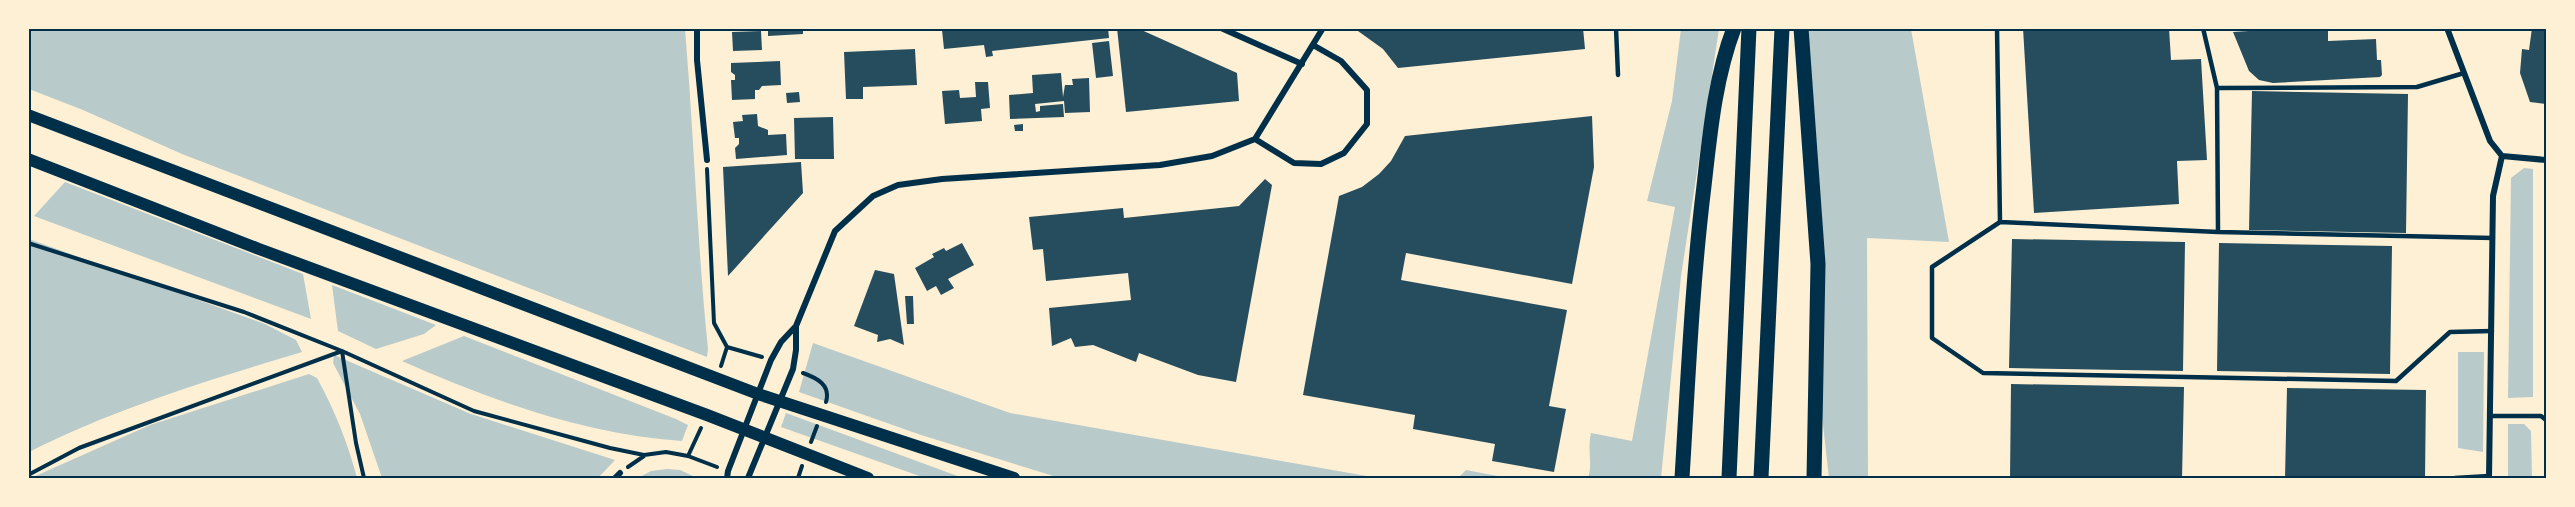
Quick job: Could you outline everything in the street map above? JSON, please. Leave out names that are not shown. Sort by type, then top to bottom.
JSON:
[{"type":"main road","points":[[1682,478],[1695,259],[1709,140],[1726,51],[1734,28]]},
{"type":"main road","points":[[1729,478],[1749,28]]},
{"type":"main road","points":[[1761,478],[1782,28]]},
{"type":"main road","points":[[1801,28],[1818,264],[1814,478]]},
{"type":"main road","points":[[28,115],[758,394],[1014,478]]},
{"type":"main road","points":[[28,159],[259,249],[744,429],[868,478]]},
{"type":"street","points":[[696,28],[707,160]]},
{"type":"street","points":[[1221,28],[1302,64]]},
{"type":"street","points":[[727,478],[758,394],[781,342],[796,326],[835,231],[873,196],[898,185],[942,179],[1160,165],[1212,156],[1256,139],[1323,28]]},
{"type":"street","points":[[2447,28],[2490,141],[2502,156],[2547,160]]},
{"type":"street","points":[[1256,139],[1294,163],[1321,164],[1344,153],[1367,124],[1367,90],[1341,61],[1313,45]]},
{"type":"street","points":[[2489,477],[2493,196],[2502,156]]},
{"type":"street","points":[[748,478],[793,369],[796,326]]},
{"type":"lane","points":[[1616,28],[1618,75]]},
{"type":"lane","points":[[1997,28],[2000,222]]},
{"type":"lane","points":[[2203,28],[2217,88],[2218,232]]},
{"type":"lane","points":[[2217,88],[2417,87],[2464,74]]},
{"type":"lane","points":[[2492,331],[2450,332],[2396,381],[1983,373],[1932,338],[1932,267],[2000,222],[2218,232],[2493,238]]},
{"type":"lane","points":[[2490,416],[2541,416],[2547,420]]},
{"type":"lane","points":[[2455,478],[2489,477]]},
{"type":"path","points":[[707,160],[714,323],[728,347]]},
{"type":"path","points":[[28,243],[244,312],[342,351],[474,411],[543,432],[644,455],[666,452],[688,456],[728,471]]},
{"type":"path","points":[[28,475],[79,448],[342,351]]},
{"type":"path","points":[[342,351],[356,443],[364,478]]},
{"type":"path","points":[[618,476],[644,455]]},
{"type":"shaded area","points":[[28,29],[685,29],[707,357],[182,154],[29,89]]},
{"type":"shaded area","points":[[1681,29],[1719,29],[1681,276],[1661,478],[1588,478],[1591,433],[1632,441],[1675,207],[1647,201],[1672,101]]},
{"type":"shaded area","points":[[1808,29],[1911,29],[1949,242],[1867,238],[1868,478],[1829,478],[1822,416]]},
{"type":"shaded area","points":[[2524,168],[2533,169],[2533,397],[2508,398],[2511,178]]},
{"type":"shaded area","points":[[65,182],[303,274],[311,319],[34,216]]},
{"type":"shaded area","points":[[29,239],[265,324],[296,340],[302,352],[129,408],[29,452]]},
{"type":"shaded area","points":[[332,285],[436,325],[424,334],[376,349],[338,331]]},
{"type":"shaded area","points":[[464,336],[676,419],[688,425],[682,441],[610,431],[539,413],[469,389],[402,361]]},
{"type":"shaded area","points":[[813,343],[1010,413],[1378,478],[1060,478],[921,435],[799,392]]},
{"type":"shaded area","points":[[2458,352],[2484,352],[2483,452],[2458,448]]},
{"type":"shaded area","points":[[334,355],[471,414],[615,460],[598,478],[382,478],[360,414],[333,363]]},
{"type":"shaded area","points":[[309,374],[317,378],[329,402],[345,439],[357,478],[31,478],[150,425]]},
{"type":"shaded area","points":[[786,413],[963,478],[925,478],[781,427]]},
{"type":"shaded area","points":[[2508,424],[2524,424],[2531,431],[2532,478],[2508,478]]},
{"type":"shaded area","points":[[680,470],[697,478],[638,478],[651,471]]},
{"type":"shaded area","points":[[1466,470],[1508,478],[1458,478]]},
{"type":"building","points":[[768,28],[803,28],[803,34],[768,36]]},
{"type":"building","points":[[957,28],[1108,28],[1109,38],[992,51],[993,56],[986,57],[984,45],[944,49],[942,30]]},
{"type":"building","points":[[1117,28],[1137,28],[1237,73],[1239,101],[1126,112]]},
{"type":"building","points":[[1360,28],[1583,28],[1585,49],[1398,68],[1383,49],[1358,31]]},
{"type":"building","points":[[2023,28],[2169,28],[2171,60],[2201,59],[2207,160],[2177,161],[2179,204],[2034,213]]},
{"type":"building","points":[[2328,28],[2328,41],[2376,39],[2377,60],[2381,60],[2382,75],[2380,77],[2273,83],[2259,80],[2249,71],[2233,32]]},
{"type":"building","points":[[2532,28],[2546,28],[2546,104],[2530,102],[2520,73],[2522,49],[2529,50]]},
{"type":"building","points":[[761,31],[762,50],[733,51],[732,32]]},
{"type":"building","points":[[1109,41],[1113,76],[1096,78],[1092,43]]},
{"type":"building","points":[[915,49],[917,85],[863,87],[863,99],[846,99],[844,52]]},
{"type":"building","points":[[780,61],[781,85],[762,86],[759,90],[755,90],[755,99],[732,100],[731,80],[735,80],[735,75],[731,72],[731,63]]},
{"type":"building","points":[[1061,73],[1063,97],[1065,85],[1073,85],[1072,79],[1089,78],[1090,112],[1065,113],[1064,101],[1035,104],[1036,112],[1040,111],[1040,106],[1063,104],[1064,117],[1010,119],[1009,95],[1033,93],[1032,75]]},
{"type":"building","points":[[975,82],[988,82],[990,108],[981,109],[982,121],[945,124],[942,91],[959,90],[960,98],[976,97]]},
{"type":"building","points":[[2252,91],[2408,94],[2406,233],[2249,230]]},
{"type":"building","points":[[799,92],[800,102],[787,103],[786,93]]},
{"type":"building","points":[[757,114],[758,126],[768,130],[768,135],[786,134],[787,155],[736,159],[735,148],[739,144],[739,138],[735,138],[733,122],[743,121],[742,115]]},
{"type":"building","points":[[1592,116],[1594,167],[1572,284],[1406,253],[1401,280],[1567,310],[1549,406],[1566,409],[1554,472],[1492,461],[1495,444],[1413,429],[1415,415],[1303,395],[1339,196],[1362,187],[1379,174],[1391,161],[1405,136]]},
{"type":"building","points":[[833,117],[834,159],[795,159],[794,118]]},
{"type":"building","points":[[1023,124],[1023,131],[1015,131],[1014,125]]},
{"type":"building","points":[[801,162],[803,193],[728,276],[723,167]]},
{"type":"building","points":[[1265,179],[1272,185],[1236,382],[1198,375],[1139,353],[1136,362],[1093,345],[1075,347],[1071,338],[1052,346],[1049,308],[1131,300],[1128,273],[1046,281],[1043,249],[1033,250],[1029,217],[1123,208],[1124,218],[1239,206]]},
{"type":"building","points":[[2012,239],[2185,242],[2183,371],[2009,368]]},
{"type":"building","points":[[962,243],[974,265],[948,279],[954,288],[941,295],[936,286],[927,291],[915,268],[934,257],[932,254],[944,248],[946,251]]},
{"type":"building","points":[[2219,243],[2392,246],[2390,374],[2217,371]]},
{"type":"building","points":[[875,270],[894,274],[904,345],[890,339],[877,342],[878,335],[854,326]]},
{"type":"building","points":[[905,296],[913,296],[914,324],[907,324]]},
{"type":"building","points":[[2011,384],[2184,387],[2182,478],[2010,478]]},
{"type":"building","points":[[2287,388],[2426,390],[2425,478],[2285,478]]}]
